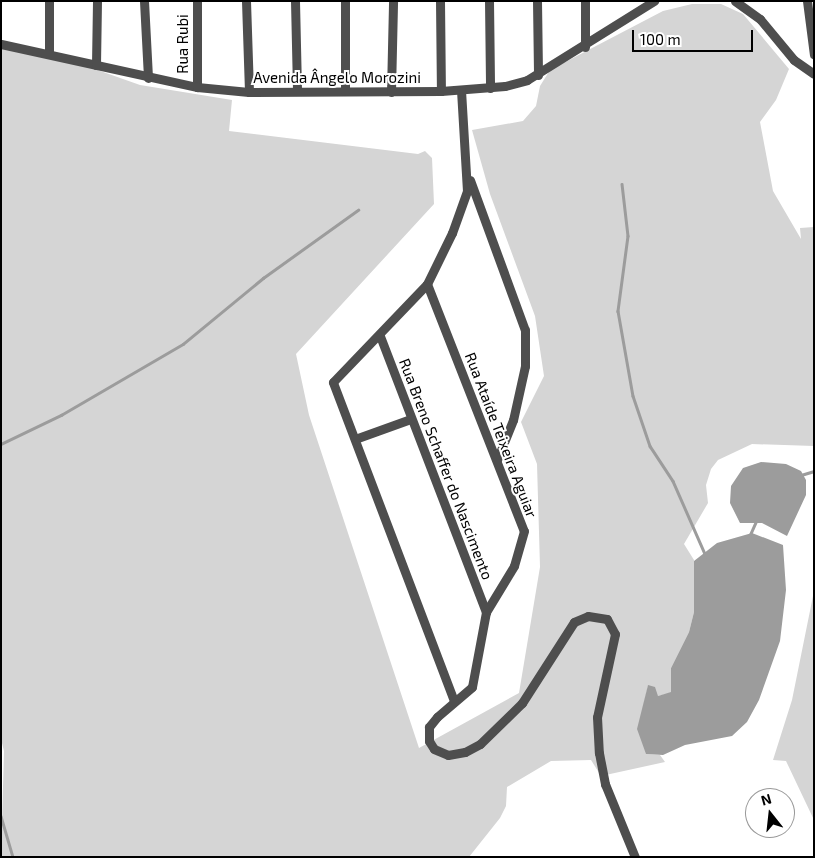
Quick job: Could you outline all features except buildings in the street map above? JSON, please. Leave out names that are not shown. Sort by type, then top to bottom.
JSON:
[{"type":"street","points":[[49,1],[49,53]]},
{"type":"street","points":[[96,65],[97,1]]},
{"type":"street","points":[[144,1],[148,78]]},
{"type":"street","name":"Rua Rubi","points":[[197,1],[197,87]]},
{"type":"street","points":[[246,1],[249,92]]},
{"type":"street","points":[[296,1],[297,91]]},
{"type":"street","points":[[344,91],[345,1]]},
{"type":"street","points":[[391,92],[393,1]]},
{"type":"street","points":[[440,1],[441,91]]},
{"type":"street","points":[[489,1],[490,88]]},
{"type":"street","points":[[537,1],[538,75]]},
{"type":"street","points":[[585,1],[585,47]]},
{"type":"street","name":"Avenida Ângelo Morozini","points":[[1,44],[49,53],[148,78],[197,87],[249,92],[461,90],[490,88],[538,75],[585,47],[654,1]]},
{"type":"street","points":[[734,1],[760,19],[794,60],[814,74]]},
{"type":"street","points":[[807,1],[814,55]]},
{"type":"street","points":[[454,702],[355,439],[335,380],[380,336],[427,284],[466,199],[468,175],[461,90]]},
{"type":"street","points":[[468,175],[525,330],[525,366],[513,420],[497,460]]},
{"type":"street","name":"Rua Ataíde Teixeira Aguiar","points":[[427,284],[524,531],[514,566],[486,612],[472,687],[429,727],[429,741],[441,754],[454,755],[473,749],[508,719],[574,622],[588,616],[607,619],[616,634],[597,716],[599,753],[605,784],[635,857]]},
{"type":"street","name":"Rua Breno Schaffer do Nascimento","points":[[380,336],[486,612]]},
{"type":"street","points":[[355,439],[411,418]]},
{"type":"shaded area","points":[[692,4],[721,4],[743,14],[789,69],[776,100],[760,122],[773,191],[801,239],[800,228],[814,227],[814,446],[752,444],[718,460],[711,469],[706,485],[708,503],[684,544],[694,560],[694,612],[689,632],[671,668],[671,693],[658,696],[648,686],[643,708],[646,754],[660,755],[665,762],[601,776],[591,760],[551,761],[507,787],[506,806],[500,818],[469,857],[1,857],[4,751],[1,739],[1,47],[55,55],[140,85],[232,100],[229,131],[418,154],[425,151],[432,158],[434,204],[296,354],[309,415],[419,748],[519,693],[540,567],[537,464],[521,422],[544,376],[535,316],[490,194],[472,130],[523,121],[536,106],[540,86],[550,70],[663,11]]},
{"type":"shaded area","points":[[761,462],[786,464],[801,471],[806,480],[806,495],[787,536],[762,523],[740,523],[730,503],[731,486],[743,468]]},
{"type":"shaded area","points":[[752,533],[783,545],[786,590],[780,641],[759,700],[747,722],[732,736],[685,745],[663,755],[646,754],[637,729],[648,685],[655,687],[658,696],[671,692],[671,668],[689,632],[694,612],[694,561],[717,543]]},
{"type":"shaded area","points":[[814,591],[814,820],[786,761],[773,760],[792,700]]},
{"type":"waterway","points":[[622,184],[628,236],[618,311],[633,396],[650,446],[673,481],[706,556]]},
{"type":"waterway","points":[[1,444],[61,415],[183,344],[263,278],[358,210]]},
{"type":"waterway","points":[[801,475],[814,471]]},
{"type":"waterway","points":[[749,537],[756,521]]},
{"type":"waterway","points":[[1,816],[13,857]]}]
